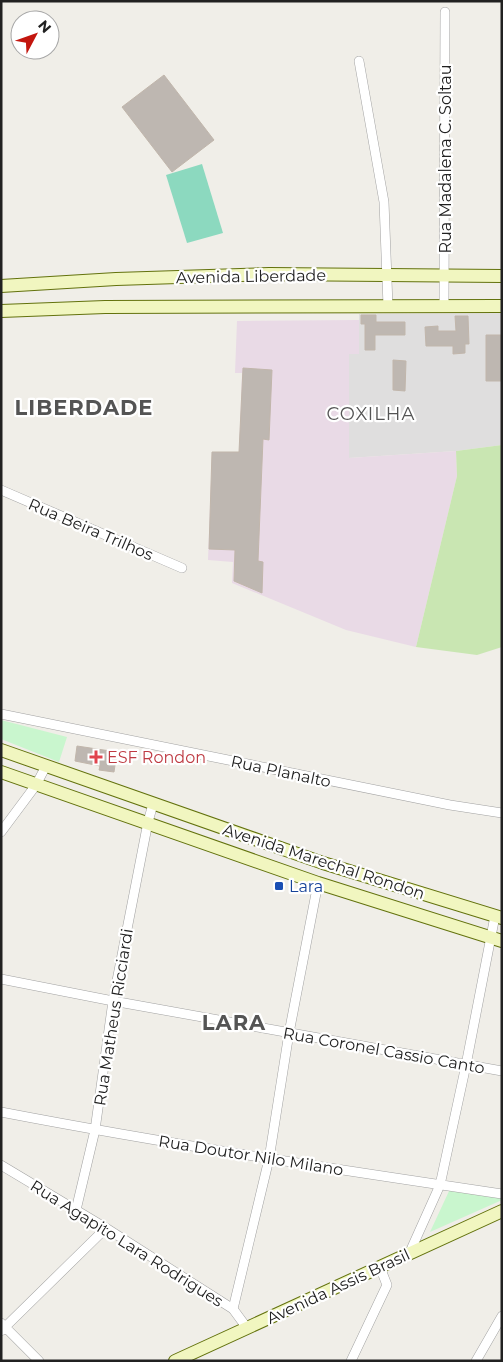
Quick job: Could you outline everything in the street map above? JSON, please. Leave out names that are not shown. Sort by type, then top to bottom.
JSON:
[{"type":"main road","name":"Avenida Liberdade","points":[[1,286],[116,279],[269,274],[502,276]]},
{"type":"main road","name":"Avenida Liberdade","points":[[1,311],[105,307],[502,306]]},
{"type":"main road","name":"Avenida Marechal Rondon","points":[[1,750],[323,863],[498,917]]},
{"type":"main road","name":"Avenida Marechal Rondon","points":[[1,772],[318,883],[496,940]]},
{"type":"main road","name":"Avenida Assis Brasil","points":[[175,1361],[502,1211]]},
{"type":"street","name":"Rua Madalena C. Soltau","points":[[444,306],[445,12]]},
{"type":"street","points":[[359,61],[384,202],[388,306]]},
{"type":"street","name":"Rua Beira Trilhos","points":[[1,490],[182,568]]},
{"type":"street","name":"Rua Planalto","points":[[1,714],[502,814]]},
{"type":"street","points":[[1,832],[36,785],[46,766]]},
{"type":"street","points":[[148,822],[154,804]]},
{"type":"street","name":"Rua Matheus Ricciardi","points":[[76,1210],[95,1130],[113,1001],[148,822]]},
{"type":"street","points":[[233,1309],[269,1159],[289,1033],[318,883]]},
{"type":"street","name":"Avenida Marechal Rondon","points":[[496,940],[498,917]]},
{"type":"street","points":[[409,1254],[440,1185],[496,940]]},
{"type":"street","name":"Rua Coronel Cassio Canto","points":[[1,979],[502,1071]]},
{"type":"street","name":"Rua Doutor Nilo Milano","points":[[1,1112],[269,1159],[502,1194]]},
{"type":"street","name":"Rua Agapito Lara Rodrigues","points":[[1,1165],[106,1228],[233,1309],[247,1328]]},
{"type":"street","points":[[39,1361],[3,1327],[106,1228]]},
{"type":"street","points":[[351,1361],[387,1286],[380,1267]]},
{"type":"street","points":[[476,1361],[502,1316]]},
{"type":"shaded area","points":[[502,313],[502,445],[456,451],[349,458],[349,354],[359,354],[359,314]]},
{"type":"shaded area","points":[[359,320],[359,354],[349,354],[349,458],[456,451],[457,476],[416,647],[346,630],[232,583],[233,562],[208,560],[212,452],[239,452],[242,373],[235,373],[237,321]]},
{"type":"green space","points":[[202,164],[223,233],[187,243],[166,175]]},
{"type":"green space","points":[[502,445],[502,647],[477,655],[416,647],[457,476],[456,451]]},
{"type":"green space","points":[[1,720],[67,737],[59,762],[1,739]]},
{"type":"green space","points":[[450,1189],[502,1197],[502,1200],[430,1232]]},
{"type":"building","points":[[164,75],[214,140],[172,172],[122,107]]},
{"type":"building","points":[[361,315],[376,315],[376,322],[405,322],[405,335],[375,335],[375,350],[365,350],[365,324],[361,324]]},
{"type":"building","points":[[455,316],[468,316],[469,344],[465,344],[465,353],[453,354],[453,346],[426,346],[425,327],[438,326],[438,331],[456,331]]},
{"type":"building","points":[[486,335],[501,335],[502,381],[486,381]]},
{"type":"building","points":[[393,360],[406,361],[405,391],[393,390]]},
{"type":"building","points":[[243,368],[272,370],[269,440],[263,439],[258,561],[263,562],[262,593],[234,581],[235,550],[209,549],[212,452],[239,452]]},
{"type":"building","name":"ESF Rondon","points":[[77,746],[117,752],[114,772],[99,770],[100,766],[75,761]]},
{"type":"place","name":"ESF Rondon","points":[[96,757]]},
{"type":"place","name":"Lara","points":[[279,886]]},
{"type":"district","name":"LIBERDADE","points":[[84,408]]},
{"type":"district","name":"COXILHA","points":[[371,414]]},
{"type":"district","name":"LARA","points":[[234,1023]]}]
